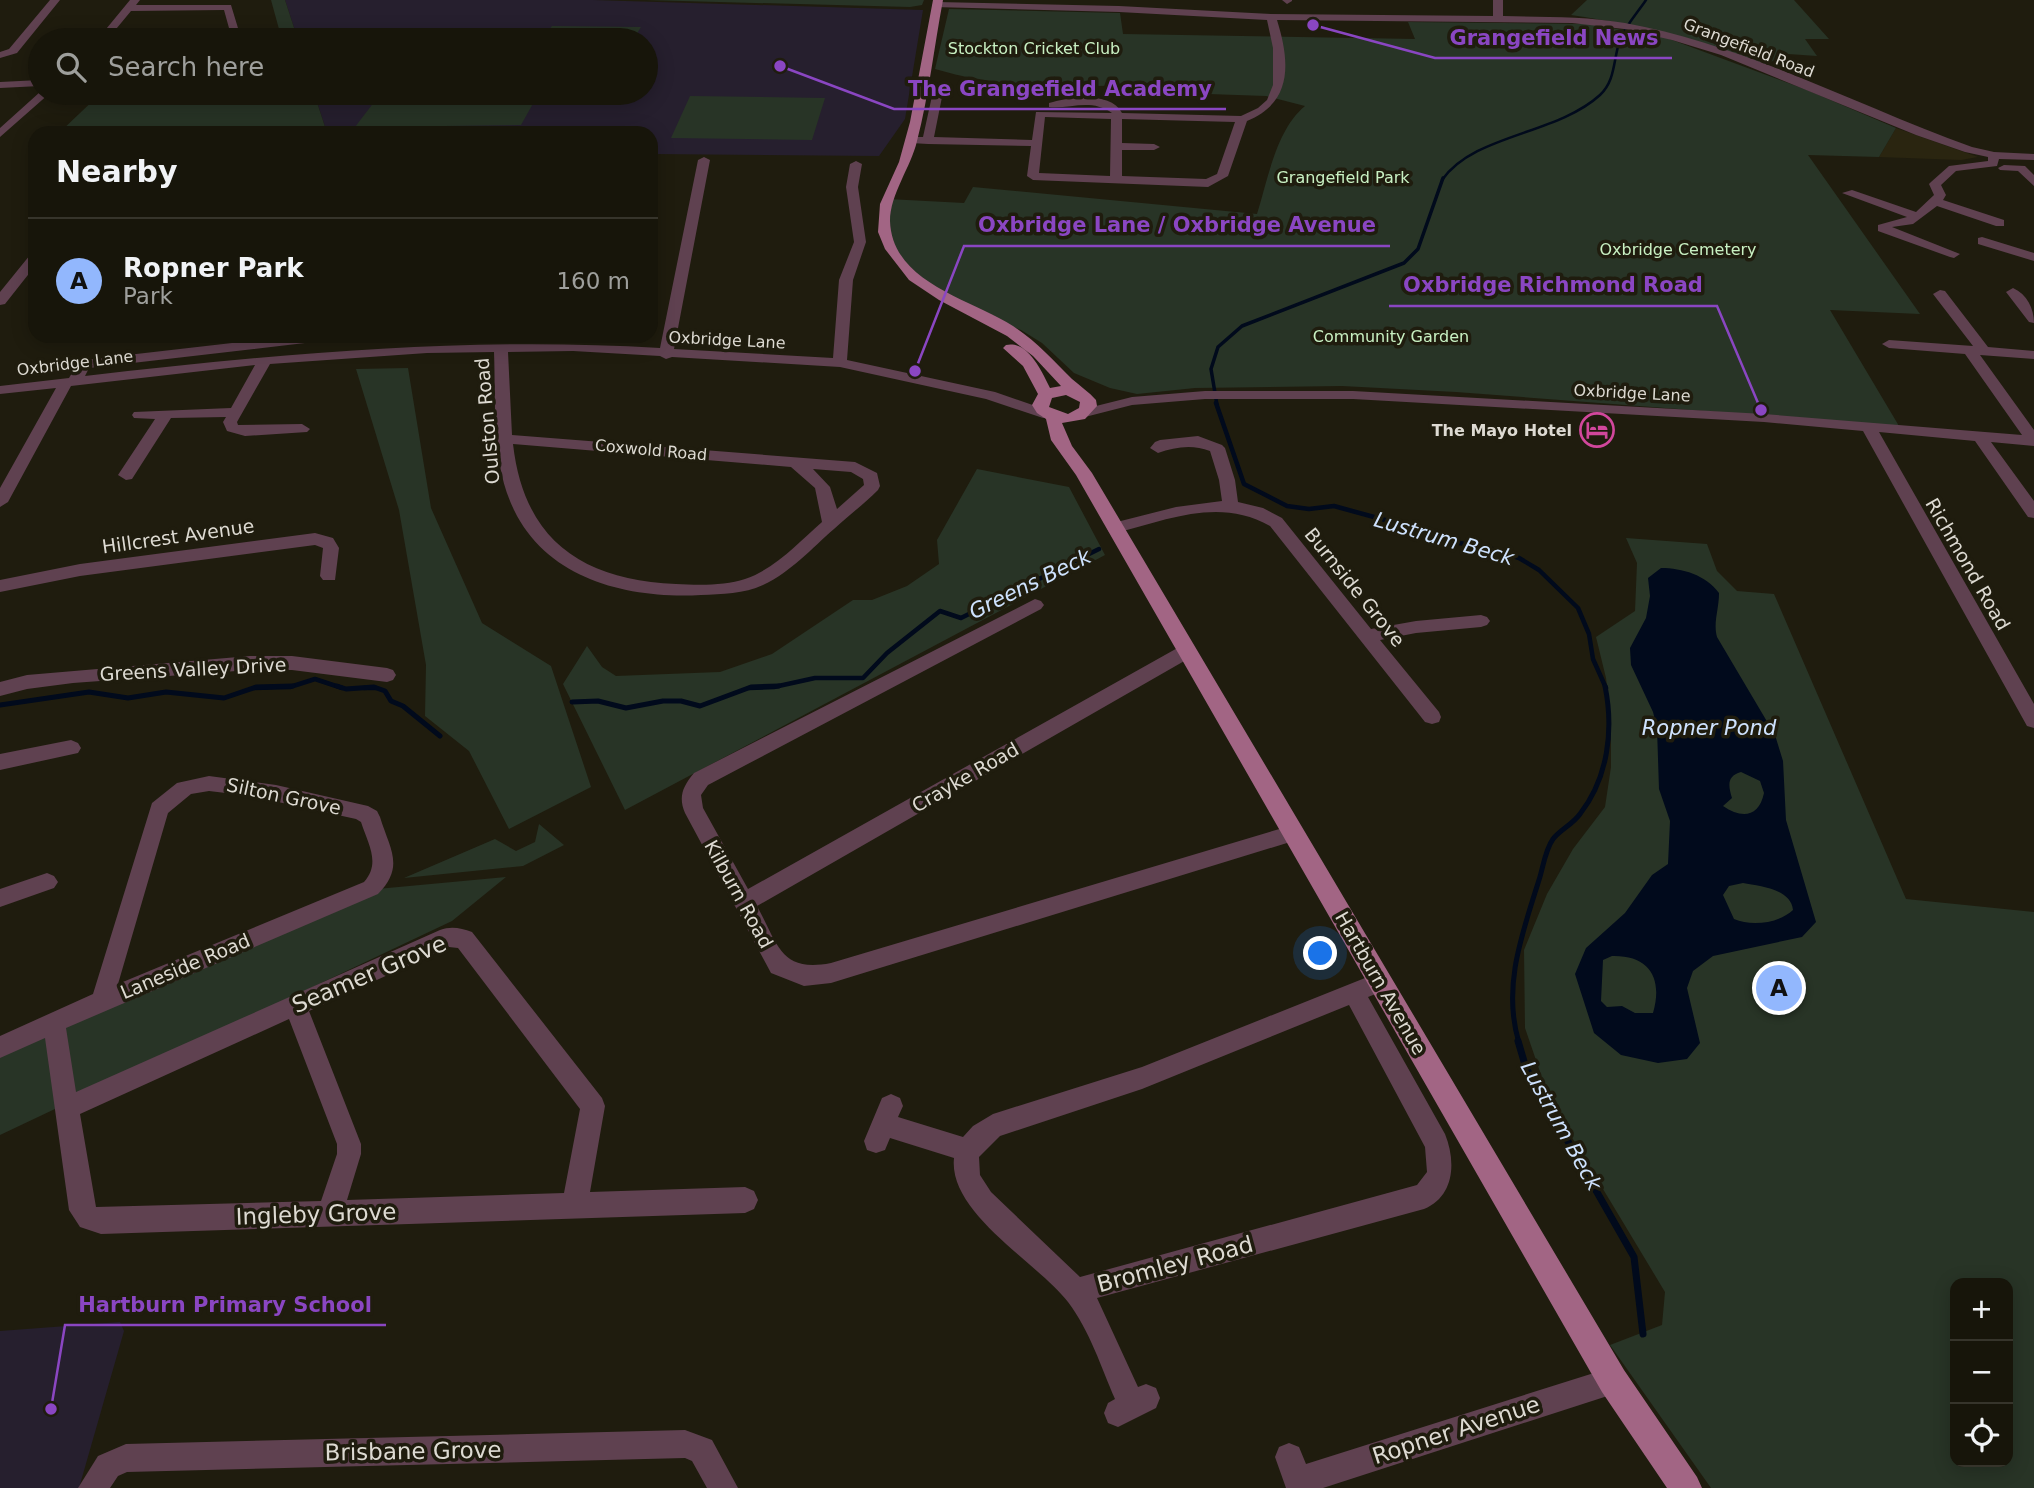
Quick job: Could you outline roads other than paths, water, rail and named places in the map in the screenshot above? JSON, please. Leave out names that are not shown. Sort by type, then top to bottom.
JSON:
[{"type":"main road","points":[[937,3],[926,73],[905,164],[883,212],[884,230],[890,247],[911,273],[1030,364],[1045,396],[1055,391],[1080,393]]},
{"type":"main road","points":[[957,306],[994,322],[1033,349],[1080,393]]},
{"type":"main road","name":"Hartburn Avenue","points":[[1080,393],[1088,400],[1089,406],[1078,435],[1078,452],[1083,473]]},
{"type":"main road","name":"Hartburn Avenue","points":[[1045,396],[1040,405],[1051,416],[1066,451],[1083,473],[1613,1381],[1686,1488]]},
{"type":"main road","points":[[1051,416],[1069,419],[1084,414]]},
{"type":"street","points":[[32,28],[55,0]]},
{"type":"street","points":[[1498,0],[1498,19]]},
{"type":"street","name":"Grangefield Road","points":[[937,3],[1092,4],[1271,17],[1611,23],[1698,43],[1940,141],[1994,155],[2034,157]]},
{"type":"street","points":[[112,28],[132,4],[224,6],[230,9],[234,28]]},
{"type":"street","points":[[1242,119],[1222,176],[1217,181],[1033,176],[1040,114],[1242,119],[1270,104],[1276,94],[1279,54],[1271,17]]},
{"type":"street","points":[[3,55],[13,51],[28,33]]},
{"type":"street","points":[[0,85],[28,84]]},
{"type":"street","points":[[928,141],[939,87]]},
{"type":"street","points":[[0,134],[31,105]]},
{"type":"street","points":[[0,115],[21,113]]},
{"type":"street","points":[[1116,116],[1116,179]]},
{"type":"street","points":[[911,140],[1036,143]]},
{"type":"street","points":[[1116,146],[1154,147]]},
{"type":"street","points":[[1954,254],[1882,229],[1889,222],[1909,221],[1935,201],[1940,195],[1935,184],[1954,168],[1993,164],[1996,159],[1994,155]]},
{"type":"street","points":[[666,355],[704,160]]},
{"type":"street","points":[[840,363],[846,280],[860,242],[852,187],[856,164]]},
{"type":"street","points":[[2014,166],[2034,182]]},
{"type":"street","points":[[1848,193],[1916,216]]},
{"type":"street","points":[[1935,201],[2000,223]]},
{"type":"street","points":[[1982,241],[2034,257]]},
{"type":"street","points":[[0,301],[28,267]]},
{"type":"street","points":[[2013,292],[2034,319]]},
{"type":"street","points":[[1940,294],[2034,441]]},
{"type":"street","points":[[195,352],[198,343]]},
{"type":"street","points":[[0,502],[68,384],[84,364],[271,343]]},
{"type":"street","name":"Oxbridge Lane","points":[[0,390],[419,343]]},
{"type":"street","name":"Oxbridge Lane","points":[[443,343],[501,347],[560,343]]},
{"type":"street","name":"Oxbridge Lane","points":[[582,343],[666,355],[840,363],[990,395],[1051,416]]},
{"type":"street","points":[[1889,344],[2034,355]]},
{"type":"street","name":"Oulston Road","points":[[501,347],[510,482],[523,513],[546,544],[571,564],[623,585],[681,592],[747,585],[785,563],[830,524]]},
{"type":"street","points":[[265,360],[230,422],[232,428],[302,429]]},
{"type":"street","points":[[68,384],[133,385]]},
{"type":"street","points":[[1080,393],[1132,401]]},
{"type":"street","name":"Oxbridge Lane","points":[[1132,401],[1228,394],[1353,395],[1765,418],[2034,441]]},
{"type":"street","name":"Oxbridge Lane","points":[[990,395],[1045,396]]},
{"type":"street","points":[[1084,414],[1132,401]]},
{"type":"street","points":[[139,415],[235,412]]},
{"type":"street","points":[[126,475],[166,414]]},
{"type":"street","name":"Richmond Road","points":[[1868,426],[2034,721]]},
{"type":"street","points":[[1979,436],[2034,513]]},
{"type":"street","name":"Coxwold Road","points":[[507,439],[855,467],[864,471],[871,477],[872,486],[830,524]]},
{"type":"street","points":[[1158,448],[1160,445],[1198,441],[1217,448],[1227,480],[1230,504]]},
{"type":"street","points":[[794,462],[825,488],[829,498],[830,524]]},
{"type":"street","name":"Burnside Grove","points":[[1115,528],[1230,504],[1255,510],[1276,522],[1432,717]]},
{"type":"street","name":"Hillcrest Avenue","points":[[0,586],[75,571],[315,540],[327,542],[331,548],[329,576]]},
{"type":"street","name":"Kilburn Road","points":[[1024,607],[701,779],[690,793],[691,803],[779,966],[795,975],[814,977],[1293,833]]},
{"type":"street","points":[[1368,636],[1416,627],[1481,621]]},
{"type":"street","name":"Crayke Road","points":[[743,903],[1186,651]]},
{"type":"street","name":"Greens Valley Drive","points":[[0,690],[27,682],[74,676],[250,663],[292,663],[387,675]]},
{"type":"street","points":[[0,762],[46,761],[71,748]]},
{"type":"street","name":"Silton Grove","points":[[102,1001],[159,809],[172,796],[192,785],[216,782],[361,812],[370,817],[384,864],[383,875],[371,888]]},
{"type":"street","points":[[0,898],[47,882]]},
{"type":"street","name":"Laneside Road","points":[[0,1047],[102,1001],[371,888]]},
{"type":"street","name":"Seamer Grove","points":[[67,1108],[448,937],[464,939],[593,1106],[575,1204]]},
{"type":"street","points":[[883,1123],[966,1150],[977,1136],[993,1126],[1142,1078],[1380,982]]},
{"type":"street","name":"Hartburn Avenue","points":[[1354,993],[1436,1143],[1441,1159],[1440,1172]]},
{"type":"street","points":[[295,1005],[349,1144],[349,1154],[330,1213]]},
{"type":"street","name":"Ingleby Grove","points":[[54,1022],[82,1209],[89,1218],[102,1220],[745,1200]]},
{"type":"street","name":"Bromley Road","points":[[966,1150],[965,1168],[970,1186],[976,1194],[1076,1292],[1424,1196],[1436,1185],[1440,1172]]},
{"type":"street","points":[[1076,1292],[1092,1314],[1132,1405]]},
{"type":"street","name":"Ropner Avenue","points":[[1296,1475],[1613,1381]]},
{"type":"street","name":"Brisbane Grove","points":[[93,1488],[108,1466],[126,1458],[685,1444],[702,1450],[723,1488]]},
{"type":"water","name":"Ropner Pond","points":[[1661,568],[1677,569],[1707,581],[1719,593],[1717,637],[1775,735],[1783,761],[1786,820],[1816,922],[1802,937],[1713,956],[1693,971],[1687,988],[1700,1043],[1687,1059],[1658,1063],[1621,1055],[1594,1033],[1575,974],[1586,948],[1625,913],[1652,875],[1668,864],[1670,821],[1659,789],[1657,728],[1653,712],[1631,665],[1630,648],[1646,618],[1650,596],[1648,578]],"holes":[[[1741,772],[1760,781],[1764,793],[1758,807],[1743,814],[1723,806],[1732,798],[1729,785],[1731,779]],[[1743,883],[1774,890],[1787,897],[1793,910],[1780,918],[1765,922],[1749,923],[1734,919],[1723,895],[1729,886]],[[1612,956],[1625,957],[1636,960],[1650,971],[1656,990],[1653,1013],[1635,1013],[1622,1006],[1607,1007],[1601,1001],[1603,960]]]},
{"type":"waterway","name":"Lustrum Beck","points":[[1442,179],[1456,165],[1474,153],[1561,119],[1600,95],[1612,76],[1622,35],[1646,0]]},
{"type":"waterway","name":"Lustrum Beck","points":[[1217,405],[1211,369],[1218,347],[1242,326],[1404,263],[1418,249],[1442,179]]},
{"type":"waterway","name":"Lustrum Beck","points":[[1216,403],[1244,484],[1287,506],[1309,509],[1334,506],[1396,523],[1432,538],[1492,549],[1519,558],[1539,570],[1578,608],[1589,634],[1593,659],[1606,688]]},
{"type":"waterway","name":"Greens Beck","points":[[778,686],[815,678],[863,678],[887,653],[940,611],[961,618],[1099,549]]},
{"type":"waterway","name":"Greens Beck","points":[[254,688],[290,687],[315,679],[342,688]]},
{"type":"waterway","name":"Greens Beck","points":[[0,705],[89,692],[128,698],[166,692],[224,698],[256,687],[293,686]]},
{"type":"waterway","name":"Greens Beck","points":[[337,686],[346,689],[374,687],[385,691],[391,701],[403,706],[440,736]]},
{"type":"waterway","name":"Greens Beck","points":[[572,702],[598,701],[626,708],[663,701],[681,701],[700,706],[751,687],[778,686]]},
{"type":"waterway","name":"Greens Beck","points":[[749,688],[778,686]]},
{"type":"waterway","name":"Lustrum Beck","points":[[1519,1043],[1513,1002],[1516,961],[1550,843],[1580,814],[1603,769],[1609,720],[1605,686]]},
{"type":"waterway","name":"Greens Beck","points":[[364,688],[376,688]]},
{"type":"waterway","name":"Lustrum Beck","points":[[1518,1041],[1526,1068],[1634,1257],[1643,1334]]},
{"type":"place","name":"Grangefield News","points":[[1313,25]]},
{"type":"place","name":"The Grangefield Academy","points":[[780,66]]},
{"type":"place","name":"Oxbridge Lane / Oxbridge Avenue","points":[[915,371]]},
{"type":"place","name":"Oxbridge Richmond Road","points":[[1761,410]]},
{"type":"place","name":"The Mayo Hotel","points":[[1597,430]]},
{"type":"place","name":"Ropner Park","points":[[1779,988]]},
{"type":"place","name":"Hartburn Primary School","points":[[51,1409]]},
{"type":"park label","name":"Stockton Cricket Club","points":[[1034,48]]},
{"type":"park label","name":"Grangefield Park","points":[[1343,177]]},
{"type":"park label","name":"Oxbridge Cemetery","points":[[1678,249]]},
{"type":"park label","name":"Community Garden","points":[[1391,336]]}]
